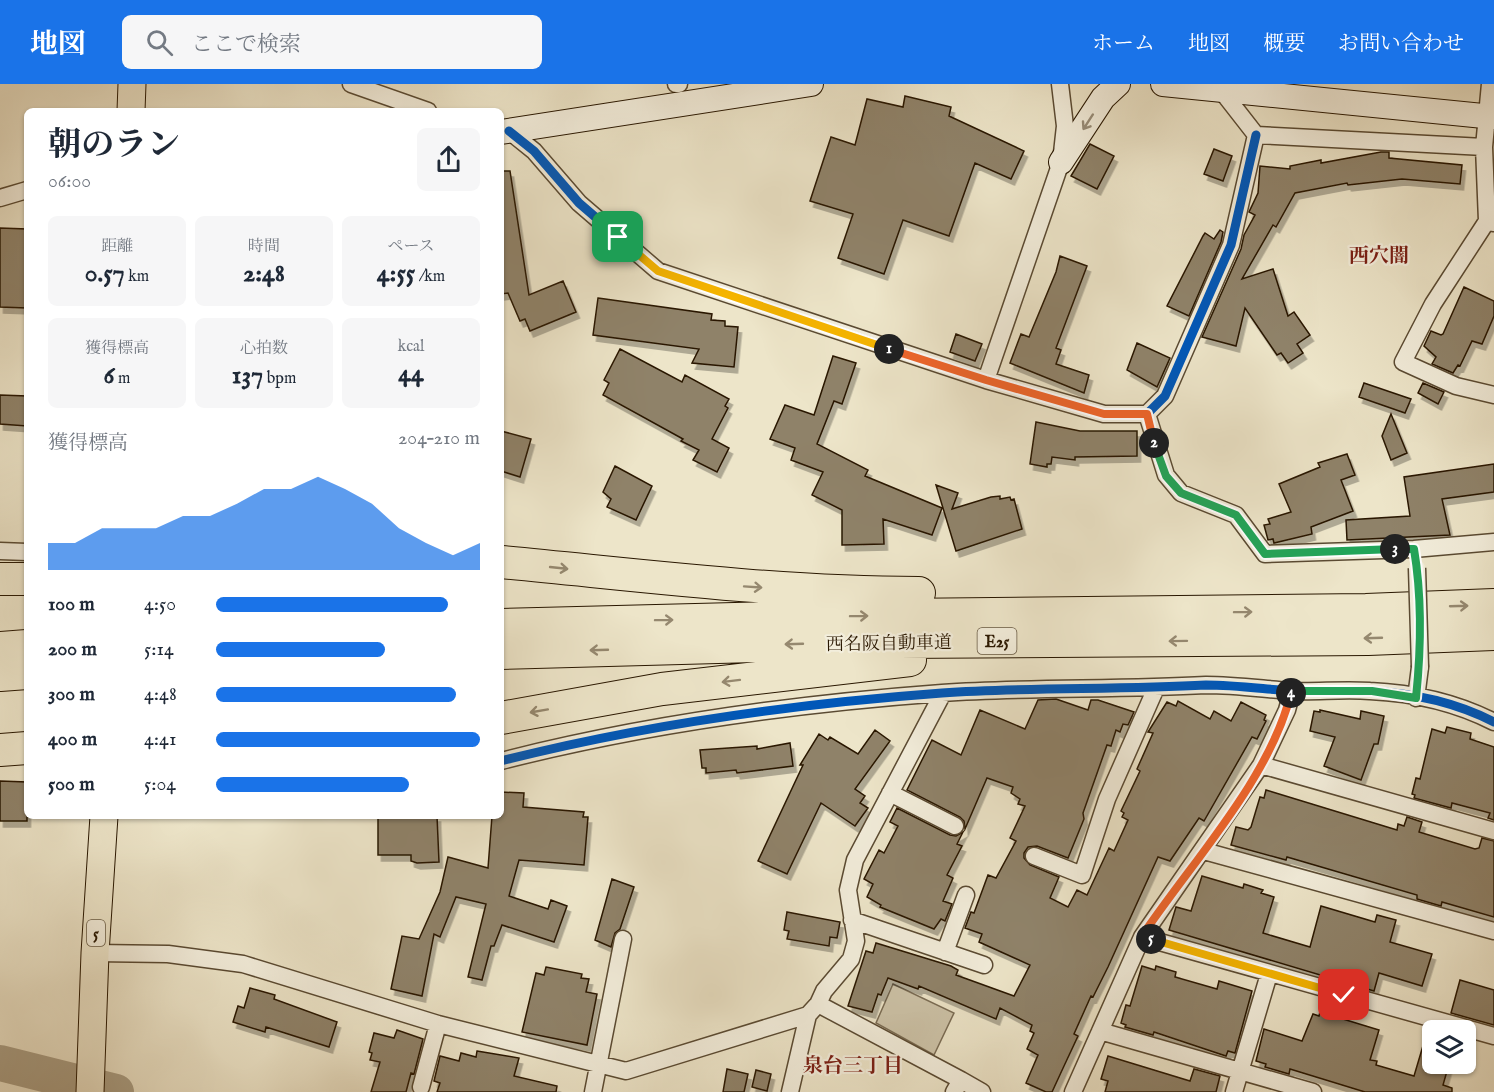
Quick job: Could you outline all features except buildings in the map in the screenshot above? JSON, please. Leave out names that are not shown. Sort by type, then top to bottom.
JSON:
[{"type":"highway","points":[[504,562],[705,584],[846,593],[1066,593],[1143,627],[1116,648],[907,660],[662,689],[504,717]]},
{"type":"highway","points":[[0,579],[24,579]]},
{"type":"highway","name":"西名阪自動車道","points":[[504,653],[898,642],[1366,610],[1494,605]]},
{"type":"highway","name":"西名阪自動車道","points":[[504,625],[897,615],[1368,639],[1494,634]]},
{"type":"highway","points":[[0,648],[24,646]]},
{"type":"highway","points":[[0,675],[24,673]]},
{"type":"highway","points":[[0,750],[24,748]]},
{"type":"main road","points":[[131,108],[132,84]]},
{"type":"main road","name":"5","points":[[90,1092],[90,1050],[104,819]]},
{"type":"street","points":[[351,84],[419,108]]},
{"type":"street","points":[[505,132],[768,87],[811,84]]},
{"type":"street","points":[[986,380],[1061,162],[1065,126],[1060,84]]},
{"type":"street","points":[[1061,162],[1103,98],[1118,84]]},
{"type":"street","points":[[1163,84],[1218,87],[1490,116]]},
{"type":"street","points":[[1490,84],[1490,116],[1484,147],[1491,222],[1433,304],[1403,362],[1456,386],[1494,395]]},
{"type":"street","points":[[1218,87],[1256,135],[1484,147]]},
{"type":"street","points":[[505,132],[534,152],[579,203],[658,271],[986,380],[1104,414],[1147,414],[1166,396],[1231,245],[1256,135]]},
{"type":"street","points":[[0,198],[24,191]]},
{"type":"street","points":[[1147,414],[1166,476],[1181,493],[1236,515],[1265,554],[1414,549],[1494,542]]},
{"type":"street","points":[[1414,549],[1417,568],[1420,667],[1416,698]]},
{"type":"street","points":[[0,550],[24,552]]},
{"type":"street","points":[[504,759],[590,738],[666,724],[942,693],[1243,685],[1292,691],[1372,691],[1439,701],[1476,713],[1494,722]]},
{"type":"street","points":[[1034,856],[1082,875],[1107,799],[1155,688]]},
{"type":"street","points":[[1073,1092],[1142,936],[1204,851],[1261,765],[1287,710],[1292,691]]},
{"type":"street","points":[[790,1092],[813,1010],[824,991],[835,981],[851,959],[856,941],[848,890],[855,860],[942,693]]},
{"type":"street","points":[[1261,765],[1494,831]]},
{"type":"street","points":[[890,793],[955,826]]},
{"type":"street","points":[[1204,851],[1494,931]]},
{"type":"street","points":[[945,952],[966,895]]},
{"type":"street","points":[[852,920],[984,965]]},
{"type":"street","points":[[1142,936],[1269,974],[1494,1036]]},
{"type":"street","points":[[593,1092],[623,939]]},
{"type":"street","points":[[95,953],[168,954],[243,964],[438,1024],[626,1071],[813,1010],[957,1086],[982,1092]]},
{"type":"street","points":[[1234,1092],[1269,974]]},
{"type":"street","points":[[421,1087],[438,1024]]},
{"type":"street","points":[[1100,1031],[1313,1092]]},
{"type":"shaded area","points":[[893,984],[954,1013],[934,1055],[876,1023]]},
{"type":"waterway","points":[[0,1063],[116,1092]]},
{"type":"cycle path","points":[[509,131],[534,151],[579,203],[658,271],[986,380],[1104,414],[1147,414],[1165,396],[1231,245],[1256,135]]},
{"type":"cycle path","points":[[504,760],[610,736],[720,717],[831,703],[975,691],[1206,685],[1292,691],[1370,691],[1434,700],[1465,709],[1494,722]]},
{"type":"district","name":"西穴闇","points":[[1379,255]]},
{"type":"district","name":"泉台三丁目","points":[[853,1065]]},
{"type":"route","points":[[618,237],[658,271],[730,297],[986,380],[1104,414],[1147,414],[1154,446],[1166,476],[1181,493],[1236,515],[1265,554],[1288,551],[1414,549],[1417,568],[1420,667],[1416,698],[1372,691],[1292,691],[1287,710],[1261,765],[1204,851],[1162,905],[1142,936],[1344,995]]}]
